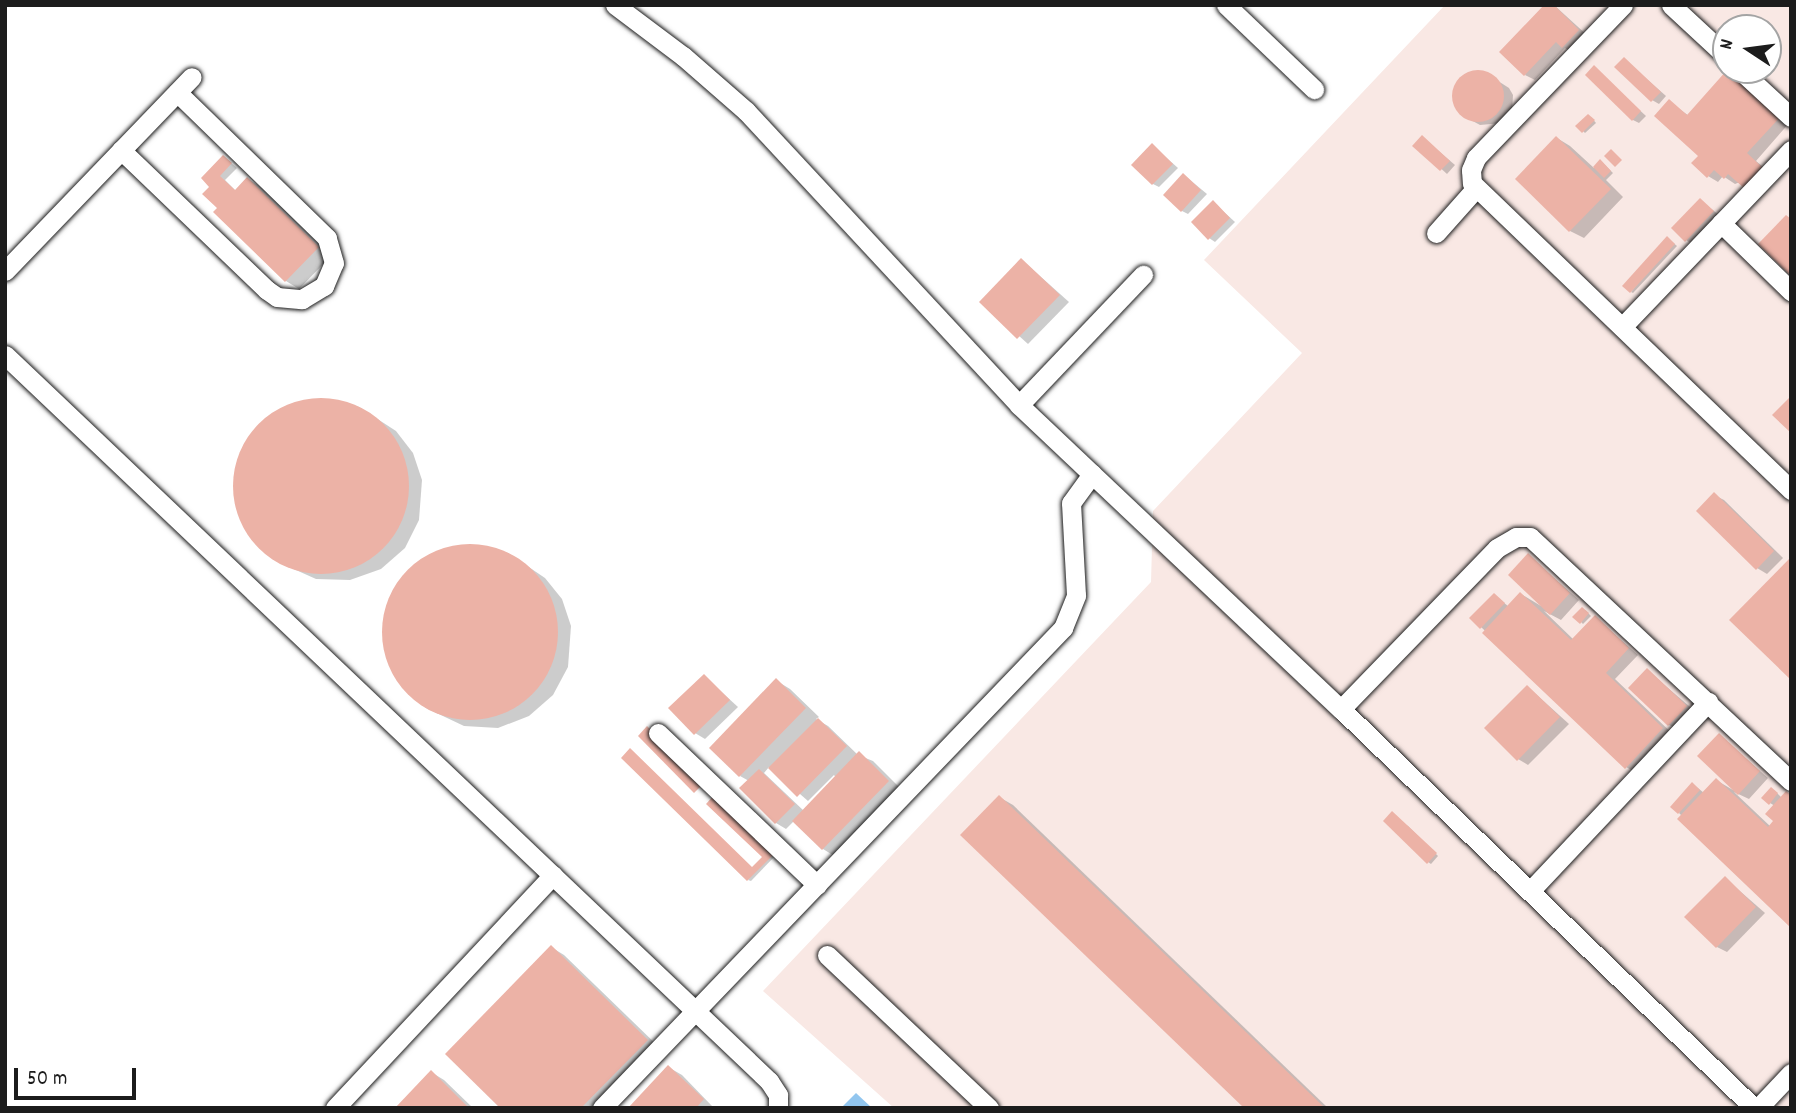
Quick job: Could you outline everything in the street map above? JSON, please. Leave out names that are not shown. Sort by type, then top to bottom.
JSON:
[{"type":"street","points":[[615,5],[699,70],[776,141],[1019,405],[1341,709],[1756,1108],[1791,1073]]},
{"type":"street","points":[[1226,5],[1314,89]]},
{"type":"street","points":[[1623,5],[1476,158],[1470,176],[1475,189],[1791,490]]},
{"type":"street","points":[[1671,5],[1712,44]]},
{"type":"street","points":[[5,271],[192,76]]},
{"type":"street","points":[[1756,84],[1791,117]]},
{"type":"street","points":[[121,150],[277,297],[302,299],[324,286],[334,263],[327,239],[177,92]]},
{"type":"street","points":[[1622,327],[1791,150]]},
{"type":"street","points":[[1436,233],[1475,189]]},
{"type":"street","points":[[1721,223],[1791,290]]},
{"type":"street","points":[[1019,405],[1143,275]]},
{"type":"street","points":[[5,355],[769,1081],[778,1094],[778,1108]]},
{"type":"street","points":[[602,1108],[1063,628],[1076,595],[1071,503],[1092,474]]},
{"type":"street","points":[[1341,709],[1497,548],[1509,539],[1523,536],[1541,545],[1791,781]]},
{"type":"street","points":[[1530,891],[1708,702]]},
{"type":"street","points":[[658,733],[817,885]]},
{"type":"street","points":[[335,1108],[553,875]]},
{"type":"street","points":[[827,955],[989,1108]]},
{"type":"shaded area","points":[[1445,5],[1791,5],[1791,1108],[894,1108],[763,991],[1151,582],[1153,511],[1302,353],[1204,260]]},
{"type":"water","points":[[856,1093],[872,1108],[841,1108]]},
{"type":"building","points":[[1544,5],[1554,5],[1579,30],[1562,48],[1556,42],[1524,76],[1499,52]]},
{"type":"building","points":[[1624,57],[1661,92],[1651,102],[1614,67]]},
{"type":"building","points":[[1594,65],[1641,111],[1632,121],[1585,75]]},
{"type":"building","points":[[1478,70],[1488,72],[1496,78],[1502,86],[1502,106],[1496,114],[1488,120],[1478,122],[1468,120],[1460,114],[1454,106],[1452,96],[1454,86],[1460,78],[1468,72]]},
{"type":"building","points":[[1715,84],[1748,84],[1782,115],[1747,153],[1762,167],[1744,188],[1728,174],[1724,179],[1714,170],[1707,178],[1691,163],[1698,156],[1654,116],[1669,99],[1687,115]]},
{"type":"building","points":[[1588,114],[1595,120],[1582,133],[1575,126]]},
{"type":"building","points":[[1422,135],[1450,161],[1440,171],[1412,146]]},
{"type":"building","points":[[1556,136],[1611,189],[1569,232],[1515,179]]},
{"type":"building","points":[[1152,143],[1173,164],[1152,185],[1131,165]]},
{"type":"building","points":[[1611,149],[1622,160],[1615,167],[1604,156]]},
{"type":"building","points":[[223,155],[232,163],[220,176],[235,190],[247,177],[319,247],[285,282],[213,212],[217,208],[202,194],[209,187],[201,178]]},
{"type":"building","points":[[1600,159],[1611,171],[1604,178],[1593,167]]},
{"type":"building","points":[[1183,173],[1201,190],[1181,212],[1163,195]]},
{"type":"building","points":[[1700,198],[1714,211],[1685,242],[1671,228]]},
{"type":"building","points":[[1213,200],[1230,218],[1208,240],[1191,222]]},
{"type":"building","points":[[1786,215],[1791,219],[1791,276],[1758,244]]},
{"type":"building","points":[[1667,236],[1675,244],[1630,293],[1622,286]]},
{"type":"building","points":[[1021,258],[1060,295],[1017,339],[979,302]]},
{"type":"building","points":[[1791,396],[1791,433],[1772,415]]},
{"type":"building","points":[[321,398],[355,405],[383,424],[402,452],[409,486],[402,520],[383,548],[355,567],[321,574],[287,567],[259,548],[240,520],[233,486],[240,452],[259,424],[287,405]]},
{"type":"building","points":[[1714,492],[1774,551],[1756,570],[1696,511]]},
{"type":"building","points":[[470,544],[504,550],[532,570],[552,598],[558,632],[552,666],[532,694],[504,714],[470,720],[436,714],[408,694],[388,666],[382,632],[388,598],[408,570],[436,550]]},
{"type":"building","points":[[1528,553],[1570,593],[1550,615],[1508,575]]},
{"type":"building","points":[[1791,557],[1791,680],[1729,620]]},
{"type":"building","points":[[1520,592],[1571,640],[1595,615],[1629,648],[1606,673],[1663,728],[1625,769],[1482,633]]},
{"type":"building","points":[[1494,593],[1505,603],[1480,629],[1469,618]]},
{"type":"building","points":[[1582,607],[1589,613],[1580,624],[1572,617]]},
{"type":"building","points":[[1647,668],[1687,706],[1668,726],[1628,688]]},
{"type":"building","points":[[704,674],[730,700],[694,735],[668,708]]},
{"type":"building","points":[[776,678],[806,708],[739,777],[709,748]]},
{"type":"building","points":[[1527,685],[1560,717],[1517,761],[1484,728]]},
{"type":"building","points":[[818,718],[847,746],[797,797],[768,768]]},
{"type":"building","points":[[647,726],[704,783],[694,793],[638,736]]},
{"type":"building","points":[[1719,733],[1760,771],[1738,795],[1697,756]]},
{"type":"building","points":[[630,748],[752,867],[762,857],[706,804],[716,793],[776,852],[747,881],[621,758]]},
{"type":"building","points":[[859,751],[889,781],[822,850],[792,821]]},
{"type":"building","points":[[759,769],[795,804],[775,824],[739,788]]},
{"type":"building","points":[[1716,778],[1768,827],[1773,821],[1765,814],[1786,791],[1791,795],[1791,928],[1677,819]]},
{"type":"building","points":[[1692,782],[1700,790],[1678,814],[1670,807]]},
{"type":"building","points":[[1771,787],[1778,793],[1769,805],[1761,798]]},
{"type":"building","points":[[999,795],[1325,1108],[1244,1108],[960,835]]},
{"type":"building","points":[[1392,811],[1437,853],[1427,864],[1383,821]]},
{"type":"building","points":[[1725,876],[1756,907],[1716,948],[1684,917]]},
{"type":"building","points":[[551,945],[648,1040],[581,1108],[500,1108],[445,1054]]},
{"type":"building","points":[[668,1065],[704,1099],[696,1108],[628,1108]]},
{"type":"building","points":[[431,1070],[469,1108],[395,1108]]}]
